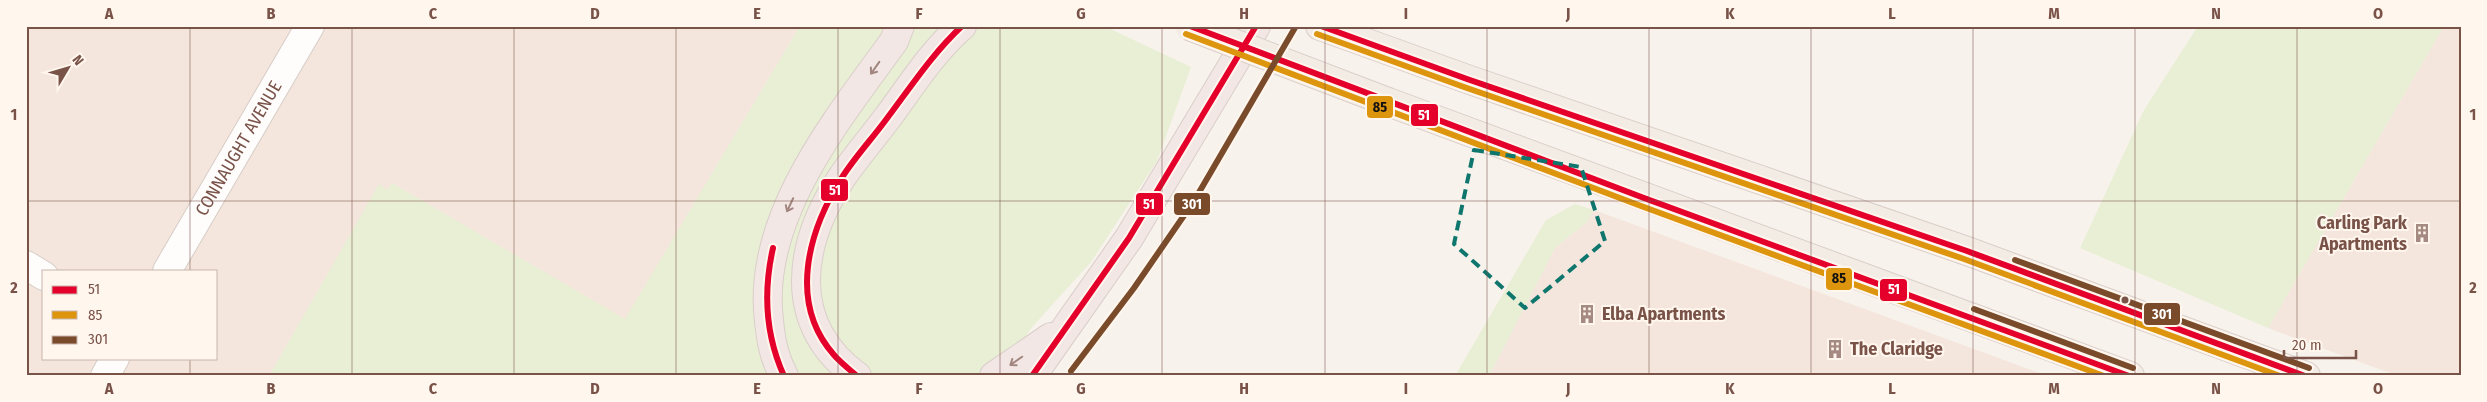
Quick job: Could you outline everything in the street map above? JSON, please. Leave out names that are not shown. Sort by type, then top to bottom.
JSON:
[{"type":"highway","points":[[784,376],[775,356],[767,312],[766,286],[775,243],[781,225],[815,155],[894,40],[900,26]]},
{"type":"highway","points":[[857,376],[821,338],[813,322],[806,299],[805,278],[812,238],[826,205],[842,177],[937,51],[962,26]]},
{"type":"highway","points":[[1032,376],[1130,238],[1256,26]]},
{"type":"highway","points":[[994,376],[1067,326]]},
{"type":"main road","points":[[1189,26],[1594,179],[2130,376]]},
{"type":"main road","points":[[1320,26],[1417,62],[1968,251],[2306,376]]},
{"type":"street","name":"CONNAUGHT AVENUE","points":[[168,270],[310,26]]},
{"type":"street","points":[[26,266],[42,275]]},
{"type":"street","points":[[105,376],[114,360]]},
{"type":"highlighted area","points":[[1474,150],[1581,167],[1605,241],[1525,308],[1454,244]]},
{"type":"shaded area","points":[[26,26],[800,26],[625,320],[392,183],[277,376],[26,376]]},
{"type":"shaded area","points":[[2444,26],[2461,26],[2461,376],[2398,376],[2268,328]]},
{"type":"shaded area","points":[[1594,210],[2048,376],[1489,376],[1555,248],[1587,222]]},
{"type":"green space","points":[[800,26],[1104,26],[1191,67],[1157,161],[1091,262],[1033,326],[999,376],[801,376],[797,370],[789,376],[269,376],[379,184],[388,190],[392,183],[625,319]]},
{"type":"green space","points":[[2198,26],[2444,26],[2268,328],[2080,248],[2144,110]]},
{"type":"green space","points":[[1575,204],[1594,210],[1587,222],[1555,248],[1489,376],[1455,376],[1546,220]]},
{"type":"transit line","name":"51","points":[[857,376],[834,355],[820,335],[811,313],[807,290],[812,244],[829,200],[846,171],[931,60],[962,26]]},
{"type":"transit line","name":"51","points":[[1190,26],[1644,198],[2129,376]]},
{"type":"transit line","name":"51","points":[[1032,376],[1129,238],[1256,26]]},
{"type":"transit line","name":"301","points":[[1071,371],[1134,288],[1194,201],[1296,26]]},
{"type":"transit line","name":"51","points":[[1321,26],[1467,79],[1967,251],[2305,376]]},
{"type":"transit line","name":"85","points":[[1186,34],[1641,206],[2104,376]]},
{"type":"transit line","name":"85","points":[[1317,34],[1464,87],[1964,259],[2280,376]]},
{"type":"transit line","name":"51","points":[[773,248],[768,281],[768,313],[773,344],[784,376]]},
{"type":"transit line","name":"301","points":[[2015,260],[2309,368]]},
{"type":"transit line","name":"301","points":[[1974,309],[2133,368]]},
{"type":"place","name":"Carling Park Apartments","points":[[2422,233]]},
{"type":"place","name":"Elba Apartments","points":[[1587,314]]},
{"type":"place","name":"The Claridge","points":[[1835,349]]}]
